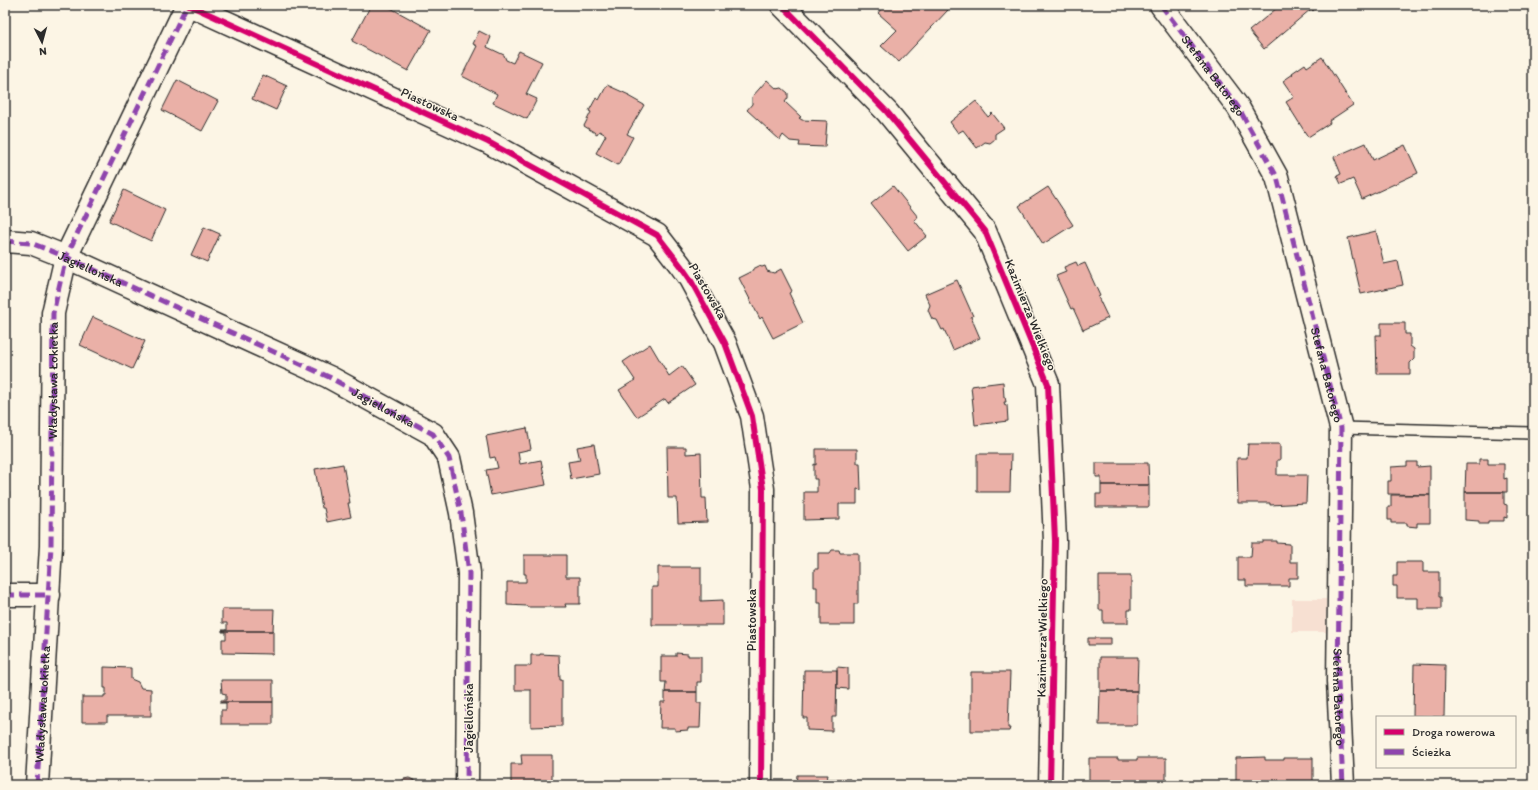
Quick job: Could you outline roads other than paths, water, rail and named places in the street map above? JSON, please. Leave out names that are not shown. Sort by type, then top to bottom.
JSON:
[{"type":"street","name":"Władysława Łokietka","points":[[37,785],[51,546],[53,313],[66,257],[188,5]]},
{"type":"street","name":"Piastowska","points":[[188,5],[488,142],[657,235],[681,266],[690,279],[725,343],[752,416],[763,489],[761,785]]},
{"type":"street","name":"Kazimierza Wielkiego","points":[[782,5],[887,112],[985,231],[1048,384],[1055,541],[1050,785]]},
{"type":"street","name":"Stefana Batorego","points":[[1161,5],[1238,107],[1277,177],[1342,428],[1338,681],[1343,785]]},
{"type":"street","name":"Jagiellońska","points":[[5,241],[30,243],[66,257],[330,377],[433,434],[449,458],[461,513],[469,573],[467,785]]},
{"type":"street","points":[[5,595],[49,595]]},
{"type":"lane","points":[[1342,428],[1533,433]]}]
